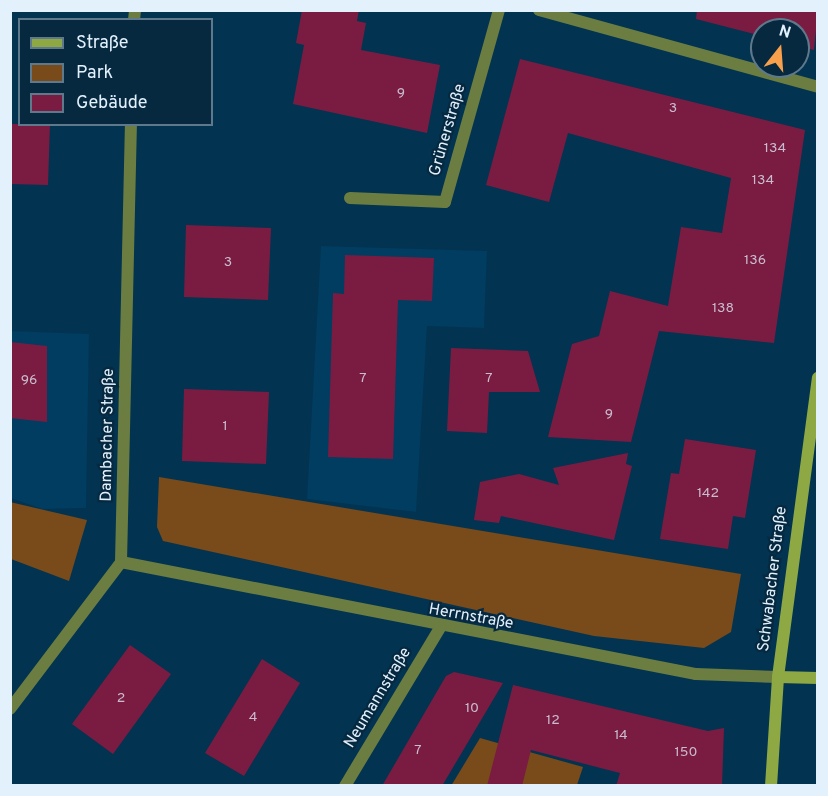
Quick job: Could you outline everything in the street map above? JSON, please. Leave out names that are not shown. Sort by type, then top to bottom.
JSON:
[{"type":"main road","name":"Schwabacher Straße","points":[[771,786],[778,677],[818,378]]},
{"type":"main road","name":"Herrnstraße","points":[[778,677],[818,678]]},
{"type":"street","name":"Grünerstraße","points":[[350,198],[445,202],[499,10]]},
{"type":"street","points":[[539,10],[818,87]]},
{"type":"street","name":"Dambacher Straße","points":[[122,562],[131,126]]},
{"type":"street","points":[[10,709],[122,562]]},
{"type":"street","name":"Herrnstraße","points":[[122,562],[440,628],[712,677],[778,677]]},
{"type":"street","name":"Neumannstraße","points":[[345,786],[440,628]]},
{"type":"shaded area","points":[[321,246],[487,251],[484,328],[427,326],[416,512],[307,499]]},
{"type":"shaded area","points":[[11,331],[89,334],[86,508],[42,509],[11,498]]},
{"type":"green space","points":[[159,477],[741,574],[731,632],[704,648],[594,636],[163,541],[157,527]]},
{"type":"green space","points":[[10,502],[87,520],[69,581],[11,559]]},
{"type":"green space","points":[[480,738],[583,767],[577,785],[451,786]]},
{"type":"building","points":[[302,10],[359,10],[357,21],[366,23],[361,50],[440,65],[427,133],[293,104],[304,45],[296,43]]},
{"type":"building","points":[[697,10],[818,10],[814,50],[810,49],[810,18],[750,18],[750,33],[696,19]]},
{"type":"building","points":[[520,59],[805,130],[774,343],[659,331],[631,442],[548,437],[572,344],[599,336],[610,291],[668,306],[681,227],[722,233],[731,178],[568,133],[549,202],[486,185]]},
{"type":"building","points":[[10,124],[50,126],[48,185],[10,184]]},
{"type":"building","points":[[186,225],[271,228],[268,300],[184,297]]},
{"type":"building","points":[[345,255],[434,258],[432,301],[398,300],[393,459],[328,457],[333,293],[344,294]]},
{"type":"building","points":[[10,342],[47,346],[47,422],[10,418]]},
{"type":"building","points":[[451,348],[528,351],[540,392],[489,392],[487,433],[447,431]]},
{"type":"building","points":[[184,389],[269,392],[266,464],[182,461]]},
{"type":"building","points":[[685,439],[756,450],[745,518],[733,516],[728,549],[660,539],[671,473],[679,474]]},
{"type":"building","points":[[628,453],[626,464],[632,466],[614,540],[501,516],[499,523],[474,520],[480,482],[519,474],[559,485],[553,468]]},
{"type":"building","points":[[130,645],[171,674],[113,754],[72,724]]},
{"type":"building","points":[[262,659],[300,683],[244,776],[205,753]]},
{"type":"building","points":[[454,672],[503,683],[442,786],[382,786],[446,676]]},
{"type":"building","points":[[513,685],[708,731],[724,728],[722,786],[616,786],[620,773],[531,750],[522,786],[487,786]]}]
